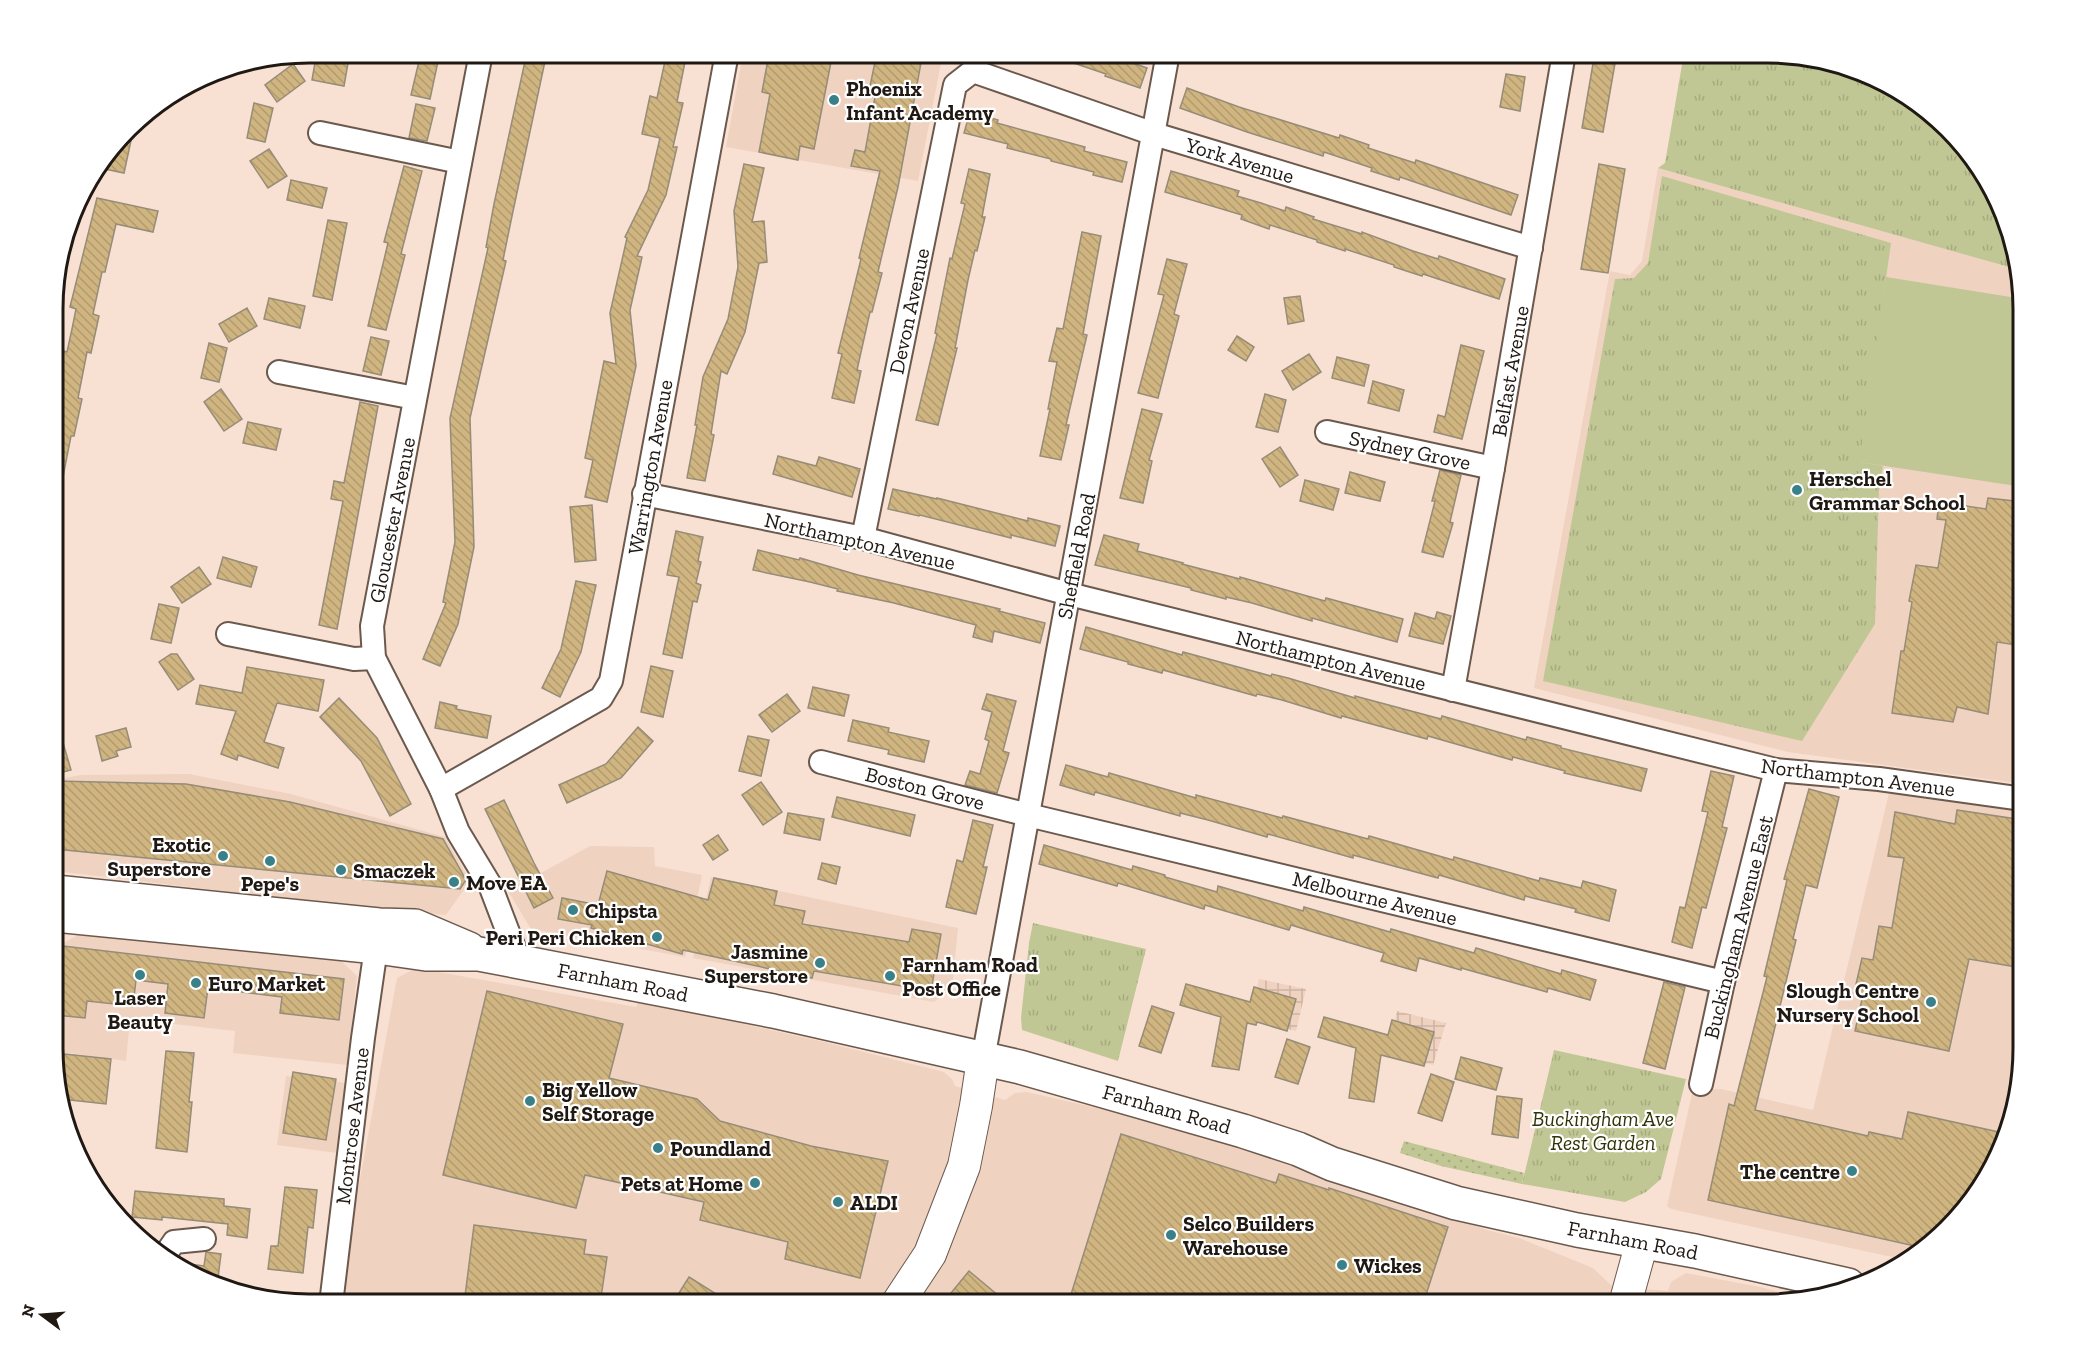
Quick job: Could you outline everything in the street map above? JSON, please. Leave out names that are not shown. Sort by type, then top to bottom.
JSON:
[{"type":"main road","name":"Farnham Road","points":[[63,893],[378,936],[426,954],[479,954],[774,1011],[1030,1070],[1243,1131],[1298,1149],[1332,1164],[1456,1203],[1577,1230],[1841,1283]]},
{"type":"main road","name":"Farnham Road","points":[[63,916],[378,936]]},
{"type":"street","name":"Gloucester Avenue","points":[[480,63],[372,626],[374,658],[441,789],[458,832],[490,885],[519,961]]},
{"type":"street","name":"Warrington Avenue","points":[[441,789],[601,698],[612,681],[644,494],[725,63]]},
{"type":"street","name":"Sheffield Road","points":[[983,1059],[1166,63]]},
{"type":"street","name":"Belfast Avenue","points":[[1452,690],[1493,468],[1562,63]]},
{"type":"street","name":"York Avenue","points":[[955,85],[973,71],[1154,134],[1531,248]]},
{"type":"street","name":"Devon Avenue","points":[[862,538],[955,85]]},
{"type":"street","points":[[320,133],[460,162]]},
{"type":"street","points":[[279,372],[415,398]]},
{"type":"street","name":"Sydney Grove","points":[[1327,432],[1493,468]]},
{"type":"street","name":"Northampton Avenue","points":[[644,494],[862,538],[1069,594],[1776,770],[1879,779],[2013,798]]},
{"type":"street","points":[[228,634],[354,659],[374,658]]},
{"type":"street","name":"Boston Grove","points":[[821,762],[1028,814]]},
{"type":"street","name":"Buckingham Avenue East","points":[[1701,1084],[1723,982],[1776,770]]},
{"type":"street","name":"Melbourne Avenue","points":[[1028,814],[1723,982]]},
{"type":"street","name":"Montrose Avenue","points":[[332,1294],[363,1038],[378,936]]},
{"type":"street","points":[[904,1294],[930,1254],[964,1166],[983,1059]]},
{"type":"street","points":[[169,1250],[174,1242],[204,1239]]},
{"type":"street","points":[[1630,1294],[1654,1244]]},
{"type":"street","points":[[1646,1294],[1654,1244]]},
{"type":"shaded area","name":"Phoenix Infant Academy","points":[[741,63],[941,63],[918,181],[726,147]]},
{"type":"shaded area","name":"Herschel Grammar School","points":[[1658,168],[2009,267],[2013,309],[2013,783],[1788,752],[1534,688],[1610,271],[1630,275],[1642,261]]},
{"type":"shaded area","points":[[189,774],[291,794],[445,837],[470,881],[446,915],[357,907],[63,872],[63,778],[80,775]]},
{"type":"shaded area","points":[[1889,793],[2013,811],[2011,1080],[2005,1112],[1988,1157],[1972,1185],[1952,1210],[1929,1233],[1896,1258],[1671,1209],[1667,1206],[1693,1089],[1721,1089],[1813,1110]]},
{"type":"shaded area","points":[[590,846],[654,847],[655,866],[702,875],[685,957],[531,929],[508,891]]},
{"type":"shaded area","points":[[711,877],[958,928],[952,989],[934,1002],[693,958]]},
{"type":"shaded area","points":[[84,932],[335,955],[357,976],[347,1065],[233,1053],[235,1031],[130,1019],[126,1061],[63,1052],[63,943]]},
{"type":"shaded area","points":[[416,968],[636,1007],[638,1000],[820,1041],[944,1072],[952,1079],[955,1086],[1005,1100],[1015,1093],[1027,1092],[1153,1121],[1265,1154],[1487,1230],[1519,1238],[1593,1268],[1612,1286],[1668,1291],[1671,1282],[1686,1273],[1783,1293],[342,1294],[351,1228],[397,978]]},
{"type":"shaded area","points":[[1259,979],[1306,989],[1296,1031],[1249,1020]]},
{"type":"shaded area","points":[[1397,1011],[1446,1023],[1433,1065],[1387,1054]]},
{"type":"shaded area","points":[[286,1076],[347,1083],[337,1153],[277,1145]]},
{"type":"green space","points":[[1682,63],[1767,63],[1799,65],[1831,71],[1876,88],[1904,104],[1952,147],[1972,172],[1988,200],[2005,245],[2009,267],[1658,168],[1665,163]]},
{"type":"green space","name":"Herschel Grammar School","points":[[1662,176],[1891,243],[1860,462],[1883,466],[1879,490],[1875,624],[1802,741],[1543,681],[1615,279],[1634,278],[1648,263]]},
{"type":"green space","points":[[1886,277],[2012,297],[2013,485],[1859,462]]},
{"type":"green space","points":[[1033,923],[1146,949],[1118,1061],[1022,1030],[1021,1018]]},
{"type":"green space","name":"Buckingham Ave Rest Garden","points":[[1554,1050],[1686,1079],[1661,1179],[1646,1192],[1625,1202],[1522,1184]]},
{"type":"green space","points":[[1404,1141],[1524,1173],[1522,1184],[1441,1166],[1400,1153]]},
{"type":"building","points":[[315,63],[348,63],[344,86],[312,80]]},
{"type":"building","points":[[419,63],[438,63],[430,99],[411,95]]},
{"type":"building","points":[[525,63],[545,63],[503,260],[506,261],[470,418],[474,547],[458,624],[440,666],[423,659],[446,603],[443,602],[455,542],[450,418],[488,248],[486,247]]},
{"type":"building","points":[[665,63],[685,63],[677,102],[683,103],[673,147],[677,147],[666,195],[637,256],[642,257],[630,310],[636,366],[607,502],[585,497],[593,460],[585,458],[604,361],[616,364],[610,313],[627,238],[625,237],[648,190],[660,138],[642,134],[650,96],[657,98]]},
{"type":"building","points":[[767,63],[831,63],[814,149],[800,146],[798,160],[759,152],[770,94],[762,92]]},
{"type":"building","points":[[875,63],[921,63],[898,187],[878,272],[882,273],[872,312],[870,312],[857,370],[861,371],[854,403],[832,398],[842,354],[838,353],[880,171],[851,166],[855,150],[865,152],[875,97],[868,96]]},
{"type":"building","points":[[1074,63],[1133,63],[1147,68],[1140,88],[1105,76],[1106,74]]},
{"type":"building","points":[[1593,63],[1615,63],[1603,132],[1582,128]]},
{"type":"building","points":[[293,64],[305,81],[277,102],[265,85]]},
{"type":"building","points":[[1506,74],[1525,77],[1520,111],[1500,107]]},
{"type":"building","points":[[1187,88],[1339,138],[1340,135],[1369,145],[1368,148],[1415,163],[1416,160],[1518,195],[1511,215],[1400,177],[1399,180],[1371,171],[1372,168],[1324,152],[1323,156],[1180,108]]},
{"type":"building","points":[[254,103],[273,108],[265,142],[247,138]]},
{"type":"building","points":[[416,104],[435,108],[427,141],[409,138]]},
{"type":"building","points":[[970,112],[998,120],[997,123],[1085,147],[1084,151],[1127,162],[1122,182],[1093,175],[1094,172],[1051,161],[1051,159],[1007,148],[1008,144],[964,133]]},
{"type":"building","points":[[131,139],[124,173],[106,169]]},
{"type":"building","points":[[269,149],[287,176],[268,188],[250,161]]},
{"type":"building","points":[[744,164],[764,168],[752,222],[764,221],[767,262],[759,263],[745,332],[727,374],[721,371],[711,434],[714,435],[705,481],[687,478],[703,377],[728,319],[738,267],[734,211]]},
{"type":"building","points":[[1599,164],[1625,169],[1608,273],[1581,269]]},
{"type":"building","points":[[404,166],[422,171],[401,254],[405,255],[386,330],[368,326],[388,243],[384,242]]},
{"type":"building","points":[[969,169],[990,174],[982,217],[985,217],[968,280],[955,348],[957,348],[938,425],[916,420],[937,334],[935,333],[950,258],[952,259],[965,204],[961,203]]},
{"type":"building","points":[[1171,171],[1239,191],[1237,196],[1285,211],[1286,207],[1314,217],[1313,219],[1362,234],[1362,232],[1438,259],[1439,256],[1505,279],[1499,299],[1394,267],[1394,265],[1270,225],[1269,229],[1241,219],[1242,215],[1165,192]]},
{"type":"building","points":[[291,180],[327,188],[322,208],[287,200]]},
{"type":"building","points":[[97,198],[158,211],[153,232],[116,224],[93,314],[99,316],[91,353],[87,352],[78,398],[82,399],[74,436],[71,436],[63,477],[63,356],[64,351],[67,352],[76,309],[70,307]]},
{"type":"building","points":[[328,220],[347,223],[332,300],[313,296]]},
{"type":"building","points":[[1082,232],[1101,236],[1083,334],[1087,335],[1066,425],[1069,425],[1061,460],[1040,456],[1057,362],[1049,361],[1057,328],[1063,329]]},
{"type":"building","points":[[1167,259],[1187,264],[1174,314],[1179,316],[1158,398],[1138,393],[1164,295],[1158,294]]},
{"type":"building","points":[[1300,296],[1304,321],[1288,324],[1284,298]]},
{"type":"building","points":[[269,298],[305,306],[300,328],[264,319]]},
{"type":"building","points":[[247,308],[257,326],[229,342],[219,324]]},
{"type":"building","points":[[1237,336],[1254,347],[1246,361],[1228,350]]},
{"type":"building","points":[[371,337],[389,341],[381,375],[363,371]]},
{"type":"building","points":[[209,343],[227,348],[219,382],[201,378]]},
{"type":"building","points":[[1461,345],[1484,351],[1462,439],[1434,432],[1438,415],[1445,417]]},
{"type":"building","points":[[1309,354],[1321,372],[1293,390],[1282,371]]},
{"type":"building","points":[[1337,357],[1369,365],[1364,386],[1332,378]]},
{"type":"building","points":[[1373,381],[1404,390],[1399,411],[1368,403]]},
{"type":"building","points":[[221,389],[242,419],[224,431],[204,402]]},
{"type":"building","points":[[1265,394],[1286,400],[1278,432],[1256,427]]},
{"type":"building","points":[[360,402],[378,406],[337,629],[319,625],[343,501],[331,499],[334,481],[344,483]]},
{"type":"building","points":[[1142,409],[1162,414],[1149,460],[1152,461],[1143,503],[1120,498]]},
{"type":"building","points":[[248,422],[281,429],[276,450],[243,443]]},
{"type":"building","points":[[1280,447],[1298,475],[1280,487],[1262,459]]},
{"type":"building","points":[[778,456],[816,466],[819,457],[860,469],[852,497],[773,474]]},
{"type":"building","points":[[1440,470],[1461,475],[1450,522],[1453,523],[1443,557],[1422,552]]},
{"type":"building","points":[[1350,472],[1385,482],[1380,501],[1345,493]]},
{"type":"building","points":[[1305,480],[1339,489],[1333,510],[1300,501]]},
{"type":"building","points":[[893,489],[1028,521],[1028,518],[1060,526],[1055,546],[888,509]]},
{"type":"building","points":[[1988,498],[2013,501],[2013,644],[1997,642],[1988,714],[1957,707],[1953,722],[1892,713],[1901,651],[1904,651],[1912,602],[1909,601],[1916,565],[1938,568],[1946,520],[1937,519],[1939,502],[1986,509]]},
{"type":"building","points":[[592,505],[596,560],[575,562],[570,507]]},
{"type":"building","points":[[676,531],[703,537],[696,583],[701,585],[697,602],[693,601],[682,658],[663,654],[679,577],[667,575]]},
{"type":"building","points":[[1104,535],[1139,544],[1137,551],[1182,564],[1403,619],[1397,642],[1312,618],[1312,621],[1252,603],[1226,597],[1226,599],[1191,590],[1191,588],[1095,565]]},
{"type":"building","points":[[758,550],[799,560],[800,558],[858,575],[1000,609],[999,611],[1045,623],[1040,643],[994,631],[992,642],[973,637],[976,625],[894,603],[837,591],[838,589],[810,582],[753,570]]},
{"type":"building","points":[[223,557],[257,567],[251,587],[217,578]]},
{"type":"building","points":[[199,567],[211,584],[182,603],[171,587]]},
{"type":"building","points":[[576,581],[596,585],[581,652],[560,697],[542,688],[561,649]]},
{"type":"building","points":[[159,604],[179,608],[171,643],[151,639]]},
{"type":"building","points":[[1437,612],[1451,616],[1443,644],[1409,636],[1415,613],[1435,619]]},
{"type":"building","points":[[1086,627],[1182,655],[1183,652],[1271,676],[1272,674],[1288,678],[1355,698],[1355,696],[1441,719],[1442,716],[1526,740],[1527,737],[1561,746],[1561,748],[1647,769],[1641,791],[1564,773],[1565,771],[1513,757],[1512,760],[1428,736],[1427,739],[1342,716],[1341,718],[1282,700],[1257,694],[1256,696],[1163,670],[1162,673],[1128,664],[1128,662],[1080,649]]},
{"type":"building","points":[[171,654],[177,654],[194,679],[178,690],[159,662]]},
{"type":"building","points":[[651,666],[673,671],[663,717],[641,712]]},
{"type":"building","points":[[247,667],[324,680],[318,711],[277,703],[264,742],[284,748],[278,768],[238,755],[237,760],[221,754],[236,711],[196,704],[200,685],[242,693]]},
{"type":"building","points":[[813,687],[849,695],[844,716],[808,708]]},
{"type":"building","points":[[787,694],[800,711],[772,732],[759,715]]},
{"type":"building","points":[[987,694],[1016,701],[1003,751],[1009,753],[997,793],[965,785],[970,771],[980,774],[989,741],[985,739],[992,712],[982,709]]},
{"type":"building","points":[[339,698],[377,738],[411,804],[390,816],[361,761],[320,717]]},
{"type":"building","points":[[440,702],[457,706],[456,709],[491,716],[487,738],[435,728]]},
{"type":"building","points":[[853,720],[889,728],[888,732],[929,741],[924,762],[888,754],[889,750],[848,741]]},
{"type":"building","points":[[638,727],[653,741],[621,778],[567,803],[559,785],[606,764]]},
{"type":"building","points":[[126,728],[131,747],[116,751],[118,756],[102,761],[96,736]]},
{"type":"building","points":[[748,736],[769,740],[761,776],[739,771]]},
{"type":"building","points":[[63,743],[71,770],[63,772]]},
{"type":"building","points":[[1066,765],[1108,777],[1109,773],[1196,798],[1196,795],[1368,839],[1369,836],[1539,881],[1540,878],[1581,888],[1583,881],[1616,890],[1609,921],[1575,912],[1576,909],[1525,896],[1524,900],[1439,875],[1438,878],[1353,855],[1353,858],[1268,834],[1267,837],[1180,813],[1180,816],[1095,792],[1094,795],[1060,785]]},
{"type":"building","points":[[1711,771],[1734,776],[1722,827],[1727,828],[1706,908],[1702,907],[1692,948],[1672,942],[1680,907],[1685,908],[1708,812],[1702,811]]},
{"type":"building","points":[[63,781],[186,784],[290,802],[443,839],[466,880],[460,889],[63,850]]},
{"type":"building","points":[[761,782],[782,812],[763,825],[742,795]]},
{"type":"building","name":"The centre","points":[[1809,789],[1839,797],[1817,888],[1806,885],[1793,939],[1796,940],[1755,1110],[1868,1136],[1869,1132],[1902,1139],[1908,1112],[1998,1132],[1988,1157],[1972,1185],[1941,1222],[1913,1246],[1708,1200],[1729,1104],[1734,1106],[1767,977],[1764,976],[1787,880],[1784,879]]},
{"type":"building","points":[[837,797],[915,815],[910,836],[832,817]]},
{"type":"building","points":[[504,800],[553,898],[534,908],[485,809]]},
{"type":"building","points":[[1957,810],[2013,818],[2013,966],[1969,959],[1949,1051],[1855,1031],[1863,995],[1854,993],[1862,958],[1873,960],[1879,926],[1892,928],[1904,858],[1888,856],[1895,812],[1955,824]]},
{"type":"building","points":[[788,813],[824,819],[820,840],[784,833]]},
{"type":"building","points":[[973,820],[993,825],[983,867],[987,867],[976,914],[946,907],[957,860],[963,862]]},
{"type":"building","points":[[718,835],[728,850],[713,860],[703,845]]},
{"type":"building","points":[[1044,845],[1132,870],[1133,866],[1217,892],[1218,886],[1303,911],[1304,907],[1474,953],[1476,948],[1561,974],[1562,970],[1596,980],[1590,1000],[1548,988],[1547,992],[1419,958],[1416,971],[1381,961],[1384,953],[1291,925],[1289,930],[1205,905],[1204,909],[1118,883],[1117,886],[1039,864]]},
{"type":"building","points":[[822,863],[840,867],[836,884],[818,879]]},
{"type":"building","points":[[607,871],[708,900],[714,878],[777,891],[774,905],[805,911],[802,924],[909,942],[912,929],[941,934],[931,991],[814,971],[812,978],[683,950],[682,954],[591,928],[592,925],[558,919],[562,898],[598,905]]},
{"type":"building","points":[[63,946],[344,979],[339,1020],[280,1013],[282,997],[208,988],[204,1018],[165,1013],[168,984],[136,980],[133,1006],[87,1001],[85,1018],[63,1016]]},
{"type":"building","points":[[1664,982],[1685,987],[1665,1069],[1643,1063]]},
{"type":"building","points":[[1186,984],[1250,1002],[1254,987],[1296,999],[1287,1031],[1257,1022],[1256,1025],[1247,1023],[1239,1070],[1212,1066],[1221,1017],[1180,1005]]},
{"type":"building","points":[[487,991],[623,1024],[609,1078],[697,1099],[720,1121],[811,1146],[888,1161],[860,1278],[785,1259],[788,1242],[700,1220],[704,1202],[585,1175],[576,1208],[443,1175]]},
{"type":"building","points":[[1152,1006],[1174,1013],[1161,1053],[1139,1046]]},
{"type":"building","points":[[1324,1017],[1388,1035],[1392,1020],[1434,1032],[1424,1066],[1381,1055],[1374,1102],[1349,1098],[1356,1048],[1318,1037]]},
{"type":"building","points":[[1287,1039],[1310,1047],[1298,1084],[1275,1077]]},
{"type":"building","points":[[166,1051],[194,1053],[187,1152],[156,1148]]},
{"type":"building","points":[[63,1054],[111,1059],[106,1104],[69,1100]]},
{"type":"building","points":[[1461,1057],[1502,1068],[1496,1090],[1455,1079]]},
{"type":"building","points":[[293,1072],[336,1079],[326,1140],[283,1133]]},
{"type":"building","points":[[1431,1074],[1454,1082],[1442,1121],[1418,1113]]},
{"type":"building","points":[[1497,1096],[1522,1099],[1518,1138],[1492,1134]]},
{"type":"building","points":[[1121,1134],[1276,1183],[1279,1174],[1329,1190],[1329,1188],[1448,1227],[1426,1294],[1071,1294]]},
{"type":"building","points":[[285,1187],[317,1190],[313,1228],[308,1227],[303,1273],[268,1269],[271,1246],[278,1246]]},
{"type":"building","points":[[135,1191],[224,1199],[224,1206],[250,1209],[247,1238],[227,1235],[228,1224],[162,1217],[162,1220],[132,1217]]},
{"type":"building","points":[[474,1225],[586,1240],[584,1254],[607,1257],[601,1294],[465,1294]]},
{"type":"building","points":[[206,1252],[221,1254],[218,1276],[192,1264],[204,1266]]},
{"type":"building","points":[[969,1271],[997,1294],[950,1294]]},
{"type":"building","points":[[689,1277],[716,1294],[678,1294]]},
{"type":"place","name":"Phoenix Infant Academy","points":[[834,100]]},
{"type":"place","name":"Herschel Grammar School","points":[[1797,490]]},
{"type":"place","name":"Exotic Superstore","points":[[223,856]]},
{"type":"place","name":"Pepe's","points":[[270,861]]},
{"type":"place","name":"Smaczek","points":[[341,870]]},
{"type":"place","name":"Move EA","points":[[454,882]]},
{"type":"place","name":"Chipsta","points":[[573,910]]},
{"type":"place","name":"Peri Peri Chicken","points":[[657,937]]},
{"type":"place","name":"Jasmine Superstore","points":[[820,963]]},
{"type":"place","name":"Laser Beauty","points":[[140,975]]},
{"type":"place","name":"Farnham Road Post Office","points":[[890,976]]},
{"type":"place","name":"Euro Market","points":[[196,983]]},
{"type":"place","name":"Slough Centre Nursery School","points":[[1931,1002]]},
{"type":"place","name":"Big Yellow Self Storage","points":[[530,1101]]},
{"type":"place","name":"Poundland","points":[[658,1148]]},
{"type":"place","name":"The centre","points":[[1852,1171]]},
{"type":"place","name":"Pets at Home","points":[[755,1183]]},
{"type":"place","name":"ALDI","points":[[838,1202]]},
{"type":"place","name":"Selco Builders Warehouse","points":[[1171,1235]]},
{"type":"place","name":"Wickes","points":[[1342,1265]]}]
